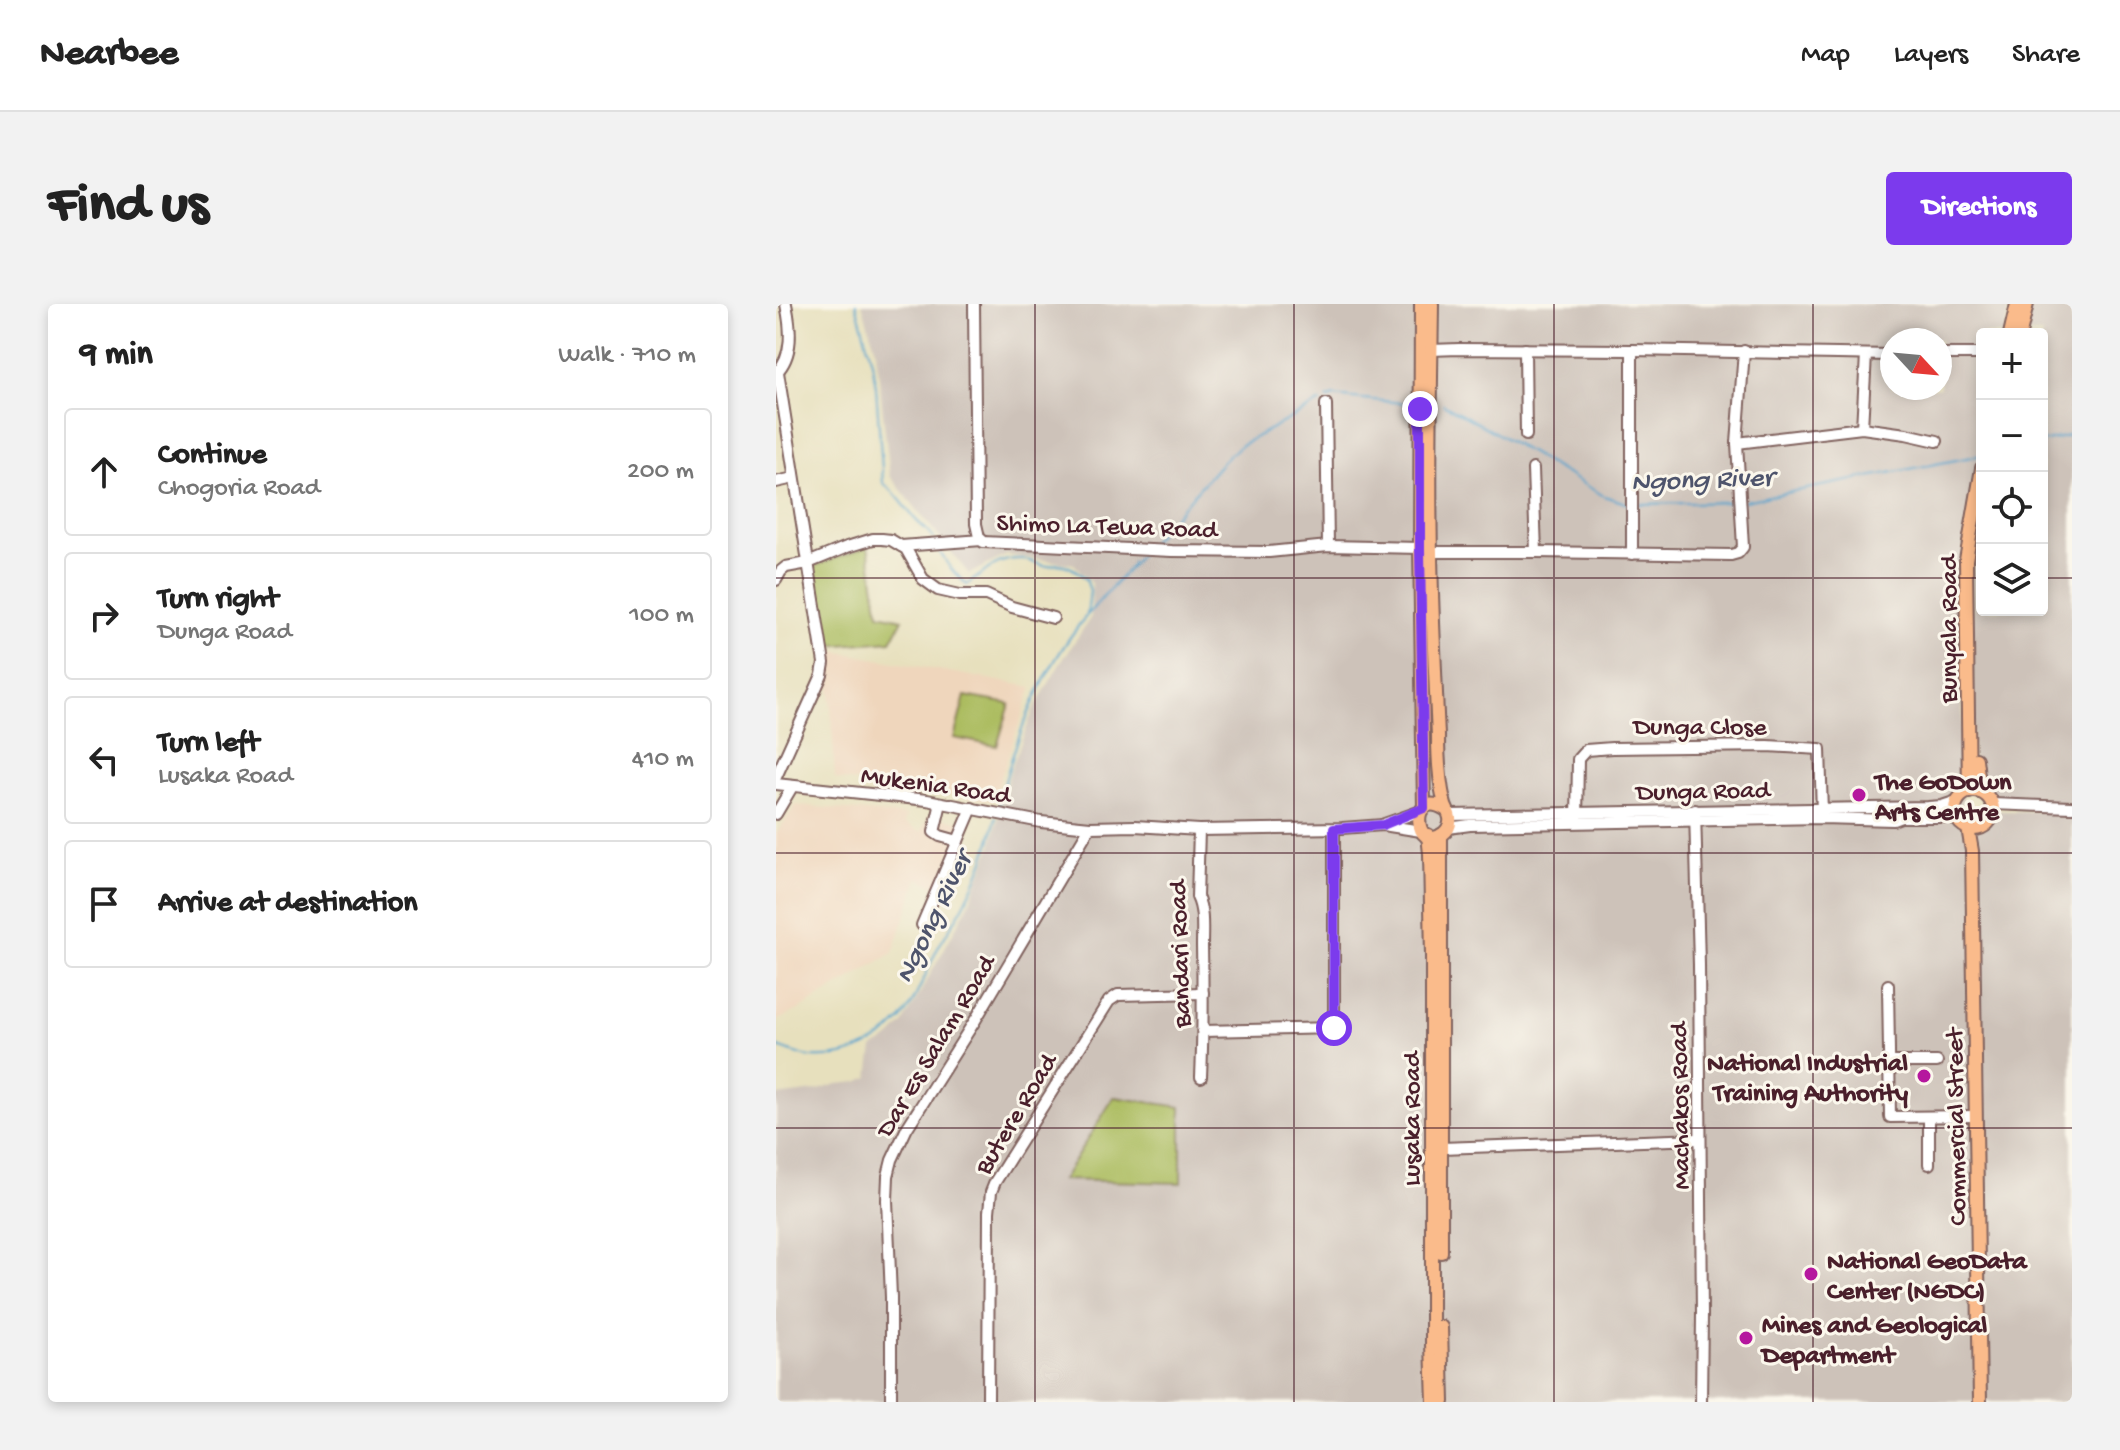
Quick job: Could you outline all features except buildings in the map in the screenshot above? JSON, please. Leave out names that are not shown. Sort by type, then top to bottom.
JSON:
[{"type":"main road","name":"Lusaka Road","points":[[1421,304],[1425,550],[1439,768],[1443,1402]]},
{"type":"main road","name":"Lusaka Road","points":[[1432,304],[1422,809],[1418,821],[1439,826]]},
{"type":"main road","points":[[2011,328],[2017,304]]},
{"type":"main road","points":[[2021,328],[2027,304]]},
{"type":"main road","name":"Bunyala Road","points":[[1974,792],[1966,560],[1981,472]]},
{"type":"main road","name":"Bunyala Road","points":[[1974,792],[1977,775],[1973,583],[1976,538]]},
{"type":"main road","points":[[1974,792],[1985,794],[1992,804],[1991,818],[1974,828],[1959,822],[1955,809],[1957,801],[1974,792]]},
{"type":"main road","points":[[1422,809],[1435,804],[1439,826]]},
{"type":"main road","name":"Lusaka Road","points":[[1434,1402],[1430,854],[1439,826]]},
{"type":"main road","name":"Commercial Street","points":[[1974,828],[1980,1402]]},
{"type":"street","points":[[776,777],[824,670],[777,372],[784,364],[790,346],[786,304]]},
{"type":"street","name":"Shimo La Tewa Road","points":[[974,304],[976,524],[985,543],[1172,551],[1269,552],[1328,546],[1425,550]]},
{"type":"street","points":[[1525,349],[1526,435]]},
{"type":"street","points":[[1430,350],[1744,351],[1880,355]]},
{"type":"street","points":[[1632,350],[1632,554]]},
{"type":"street","points":[[1425,550],[1738,553],[1743,547],[1737,443],[1744,351]]},
{"type":"street","points":[[1952,354],[1976,354]]},
{"type":"street","points":[[1862,428],[1866,355]]},
{"type":"street","points":[[1326,404],[1328,546]]},
{"type":"street","points":[[1737,443],[1862,428],[1937,441]]},
{"type":"street","points":[[1533,469],[1536,552]]},
{"type":"street","points":[[776,482],[794,478]]},
{"type":"street","points":[[776,580],[786,567],[808,563],[873,539],[891,540],[910,556],[923,579],[938,590],[960,595],[986,595],[1012,607],[1053,618]]},
{"type":"street","points":[[901,546],[982,540]]},
{"type":"street","name":"Dunga Close","points":[[1577,818],[1578,759],[1586,750],[1612,748],[1768,746],[1820,749],[1822,814]]},
{"type":"street","name":"Mukenia Road","points":[[776,784],[941,803],[1041,822],[1090,827]]},
{"type":"street","points":[[776,814],[792,787]]},
{"type":"street","name":"Dunga Road","points":[[1090,827],[1199,830],[1439,826],[1577,818],[1822,814],[1942,806],[1957,801]]},
{"type":"street","points":[[941,803],[934,832],[958,841]]},
{"type":"street","points":[[1992,804],[2072,807]]},
{"type":"street","points":[[922,925],[972,808]]},
{"type":"street","name":"Dunga Road","points":[[1383,825],[1422,809]]},
{"type":"street","name":"Dunga Road","points":[[1822,814],[1893,820],[1901,817],[1956,817]]},
{"type":"street","name":"Machakos Road","points":[[1695,815],[1701,1402]]},
{"type":"street","name":"Dar Es Salam Road","points":[[891,1402],[887,1200],[892,1160],[907,1128],[1090,827]]},
{"type":"street","points":[[1203,1031],[1334,1028],[1334,829]]},
{"type":"street","name":"Bandari Road","points":[[1199,830],[1197,897],[1201,905],[1203,993],[1201,1077]]},
{"type":"street","points":[[1888,985],[1890,1117],[1976,1116]]},
{"type":"street","name":"Butere Road","points":[[988,1402],[989,1212],[995,1182],[1109,1001],[1118,995],[1203,993]]},
{"type":"street","points":[[1889,1062],[1937,1062]]},
{"type":"street","points":[[1929,1117],[1929,1164]]},
{"type":"street","points":[[1441,1148],[1700,1139]]},
{"type":"shaded area","points":[[862,304],[2007,304],[2005,328],[1976,328],[1976,482],[1961,562],[1963,810],[2072,812],[2072,1402],[776,1402],[776,1096],[816,1091],[869,1077],[873,1048],[891,1037],[903,1024],[969,904],[991,848],[1011,769],[1034,709],[1091,617],[1092,583],[1074,564],[1007,555],[969,574],[890,476],[876,351]]},
{"type":"shaded area","points":[[2035,304],[2072,304],[2072,804],[1993,805],[1973,788],[1972,573],[1976,553],[1976,616],[2048,616],[2048,328],[2024,328]]},
{"type":"shaded area","points":[[828,650],[1032,687],[993,801],[835,779]]},
{"type":"shaded area","points":[[796,805],[907,816],[904,823],[921,832],[929,816],[962,822],[938,888],[918,878],[893,953],[776,1021],[776,834]]},
{"type":"green space","points":[[868,546],[879,614],[903,619],[891,641],[826,646],[814,566]]},
{"type":"green space","points":[[965,696],[1010,704],[997,746],[954,738]]},
{"type":"green space","points":[[1114,1097],[1181,1107],[1181,1183],[1062,1180]]},
{"type":"waterway","name":"Ngong River","points":[[856,304],[876,387],[883,483],[933,538]]},
{"type":"waterway","name":"Ngong River","points":[[1327,399],[1333,396],[1403,403]]},
{"type":"waterway","name":"Ngong River","points":[[1150,544],[1223,461],[1241,445],[1321,402]]},
{"type":"waterway","name":"Ngong River","points":[[1443,404],[1604,496],[1629,504]]},
{"type":"waterway","name":"Ngong River","points":[[2048,441],[2072,435]]},
{"type":"waterway","name":"Ngong River","points":[[1744,501],[1976,456]]},
{"type":"waterway","name":"Ngong River","points":[[1636,504],[1737,502]]},
{"type":"waterway","name":"Ngong River","points":[[937,548],[967,585],[995,565],[1010,560],[1070,567],[1086,579],[1090,591],[1087,615]]},
{"type":"waterway","name":"Ngong River","points":[[998,811],[1020,733],[1056,659],[1087,615],[1140,555]]},
{"type":"waterway","name":"Ngong River","points":[[776,1046],[807,1056],[839,1055],[865,1047],[898,1023],[912,1004],[939,946],[970,893],[984,861],[996,817]]},
{"type":"place","name":"The GoDown Arts Centre","points":[[1859,795]]},
{"type":"place","name":"National Industrial Training Authority","points":[[1924,1076]]},
{"type":"place","name":"National GeoData Center (NGDC)","points":[[1811,1274]]},
{"type":"place","name":"Mines and Geological Department","points":[[1746,1338]]},
{"type":"route","points":[[1334,1028],[1334,829],[1383,825],[1424,808],[1420,409]]}]
